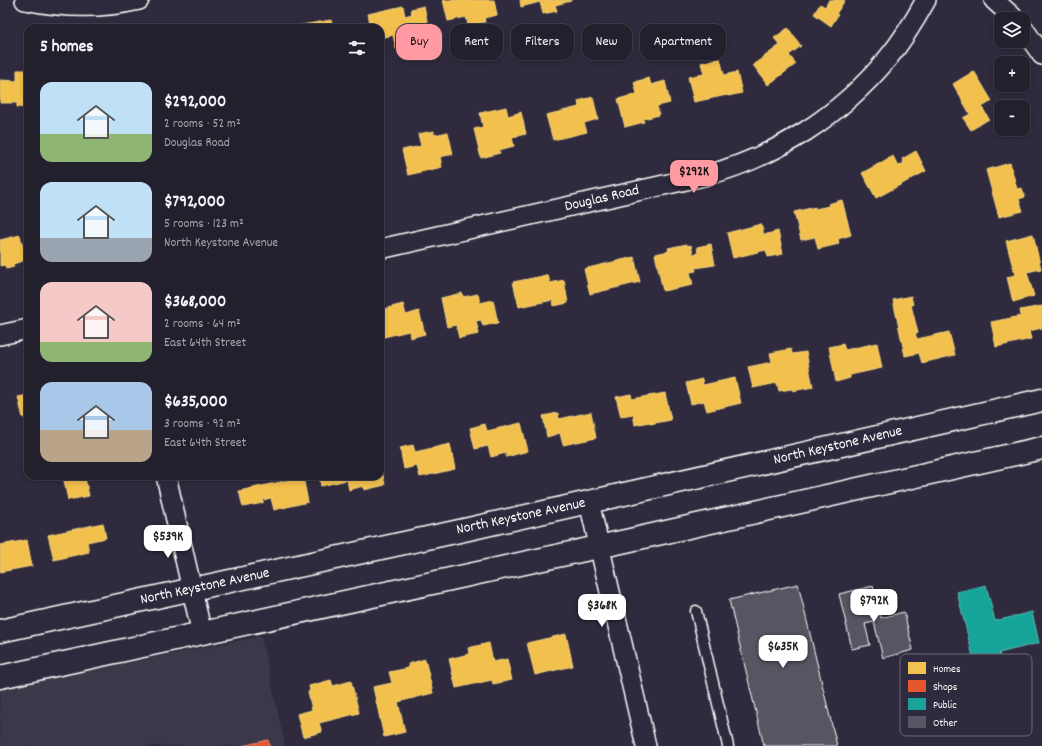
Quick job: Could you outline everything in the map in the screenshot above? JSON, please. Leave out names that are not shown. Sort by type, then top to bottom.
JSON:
[{"type":"main road","name":"North Keystone Avenue","points":[[0,631],[589,502],[1042,400]]},
{"type":"main road","points":[[0,677],[600,547],[1042,448]]},
{"type":"street","points":[[25,0],[76,7],[110,5],[140,0]]},
{"type":"street","name":"Douglas Road","points":[[384,248],[704,176],[758,157],[815,126],[854,94],[889,57],[926,0]]},
{"type":"street","points":[[994,0],[1007,12]]},
{"type":"street","points":[[1030,38],[1042,55]]},
{"type":"street","points":[[0,335],[24,330]]},
{"type":"street","points":[[167,480],[202,634]]},
{"type":"street","points":[[589,502],[646,746]]},
{"type":"lane","points":[[696,611],[728,746]]},
{"type":"shaded area","points":[[261,636],[285,746],[0,746],[0,688]]},
{"type":"building: Homes","points":[[443,0],[494,0],[497,15],[484,18],[485,22],[468,24],[466,17],[448,21]]},
{"type":"building: Homes","points":[[520,0],[571,1],[555,5],[557,11],[543,14],[540,2],[521,7]]},
{"type":"building: Homes","points":[[829,0],[845,0],[836,14],[838,15],[831,26],[814,14],[820,4],[825,7]]},
{"type":"building: Homes","points":[[403,6],[405,16],[412,14],[411,9],[424,6],[428,24],[396,24],[396,49],[393,35],[384,37],[384,24],[370,24],[368,14]]},
{"type":"building: Homes","points":[[331,20],[332,24],[308,24]]},
{"type":"building: Homes","points":[[788,28],[801,46],[789,55],[796,64],[768,85],[753,65],[780,45],[774,38]]},
{"type":"building: Homes","points":[[712,60],[720,60],[724,75],[737,72],[742,93],[694,102],[688,77],[704,74],[701,63]]},
{"type":"building: Homes","points":[[17,70],[24,70],[24,108],[17,107],[17,103],[0,103],[0,80],[17,81]]},
{"type":"building: Homes","points":[[974,71],[992,101],[982,107],[989,119],[971,130],[963,118],[970,114],[953,84]]},
{"type":"building: Homes","points":[[649,78],[651,85],[665,81],[670,103],[657,106],[659,115],[643,119],[644,122],[625,127],[618,99],[637,94],[634,82]]},
{"type":"building: Homes","points":[[593,97],[598,119],[584,123],[587,132],[553,140],[546,115],[579,107],[578,101]]},
{"type":"building: Homes","points":[[506,107],[508,116],[521,112],[526,134],[512,137],[514,146],[499,150],[500,153],[481,158],[474,129],[483,127],[480,113]]},
{"type":"building: Homes","points":[[434,131],[434,135],[448,132],[453,154],[440,157],[442,167],[408,175],[402,150],[421,146],[418,134]]},
{"type":"building: Homes","points":[[916,151],[926,171],[876,198],[862,173],[893,156],[898,166],[904,163],[902,159]]},
{"type":"building: Homes","points":[[1010,163],[1017,189],[1022,188],[1025,197],[1019,199],[1023,211],[999,217],[986,170]]},
{"type":"building: Homes","points":[[842,200],[851,235],[838,239],[839,244],[818,249],[815,237],[801,240],[794,212],[815,207],[815,209],[829,206],[828,204]]},
{"type":"building: Homes","points":[[761,224],[764,235],[778,231],[783,254],[768,257],[766,250],[733,258],[727,233]]},
{"type":"building: Homes","points":[[1033,234],[1041,269],[1027,272],[1034,296],[1013,302],[1007,277],[1015,275],[1006,241]]},
{"type":"building: Homes","points":[[20,235],[24,252],[24,261],[13,264],[14,267],[6,269],[5,265],[0,266],[0,240]]},
{"type":"building: Homes","points":[[687,244],[687,246],[691,245],[693,254],[698,253],[697,247],[711,244],[715,265],[695,268],[696,271],[690,272],[693,285],[663,291],[655,254],[669,251],[668,248]]},
{"type":"building: Homes","points":[[634,257],[640,282],[590,294],[584,269]]},
{"type":"building: Homes","points":[[548,275],[550,283],[564,280],[568,303],[554,306],[553,300],[519,307],[513,282]]},
{"type":"building: Homes","points":[[462,293],[463,297],[478,294],[480,303],[493,300],[498,323],[483,326],[481,320],[476,321],[479,334],[459,338],[456,325],[447,327],[441,298]]},
{"type":"building: Homes","points":[[911,296],[913,305],[911,305],[918,333],[915,333],[917,339],[949,332],[955,355],[922,363],[919,353],[905,356],[893,300]]},
{"type":"building: Homes","points":[[403,304],[406,315],[419,311],[425,334],[410,338],[409,331],[384,337],[384,309]]},
{"type":"building: Homes","points":[[1042,306],[1042,328],[1029,331],[1031,339],[996,347],[991,322],[1021,316],[1020,310]]},
{"type":"building: Homes","points":[[877,343],[882,368],[850,375],[850,378],[836,382],[829,347],[843,344],[845,350]]},
{"type":"building: Homes","points":[[791,349],[792,354],[806,352],[813,387],[793,391],[792,389],[779,391],[777,383],[753,388],[748,367],[772,362],[770,353]]},
{"type":"building: Homes","points":[[735,378],[741,403],[707,411],[704,401],[691,404],[686,383],[702,379],[703,385]]},
{"type":"building: Homes","points":[[665,393],[671,420],[635,425],[633,414],[621,417],[616,397],[631,394],[632,399]]},
{"type":"building: Homes","points":[[24,396],[24,418],[23,418],[18,397]]},
{"type":"building: Homes","points":[[591,412],[596,438],[563,445],[560,433],[547,437],[543,416],[558,413],[559,419]]},
{"type":"building: Homes","points":[[521,423],[528,451],[506,457],[506,453],[491,457],[488,446],[475,449],[470,428],[485,424],[487,431]]},
{"type":"building: Homes","points":[[450,444],[455,469],[420,477],[417,466],[404,469],[400,448],[413,445],[415,452]]},
{"type":"building: Homes","points":[[85,480],[89,496],[68,500],[64,481]]},
{"type":"building: Homes","points":[[289,480],[304,480],[308,502],[274,510],[271,498],[263,500],[263,503],[243,507],[239,491]]},
{"type":"building: Homes","points":[[320,480],[347,480],[321,486]]},
{"type":"building: Homes","points":[[347,480],[384,480],[385,485],[364,490],[363,486],[349,490]]},
{"type":"building: Homes","points":[[103,523],[106,538],[87,542],[89,552],[54,560],[48,535]]},
{"type":"building: Homes","points":[[27,540],[32,566],[0,572],[0,545]]},
{"type":"building: Homes","points":[[566,634],[573,666],[535,675],[527,643]]},
{"type":"building: Homes","points":[[489,643],[493,662],[507,659],[512,680],[493,684],[492,680],[456,688],[449,659],[469,654],[468,648]]},
{"type":"building: Homes","points":[[425,659],[433,693],[398,702],[405,732],[384,737],[373,687],[392,683],[389,672],[409,668],[408,664]]},
{"type":"building: Homes","points":[[331,680],[333,686],[351,681],[359,713],[319,723],[322,732],[303,737],[297,714],[312,710],[308,692],[310,691],[309,686]]},
{"type":"building: Shops","points":[[268,740],[270,746],[242,746]]},
{"type":"building: Public","points":[[986,585],[995,621],[1032,612],[1039,643],[999,654],[972,654],[957,592]]},
{"type":"building: Other","points":[[798,584],[837,746],[764,746],[729,600]]},
{"type":"building: Other","points":[[873,586],[881,618],[904,612],[913,650],[883,658],[874,622],[865,624],[870,645],[852,649],[839,594]]}]
